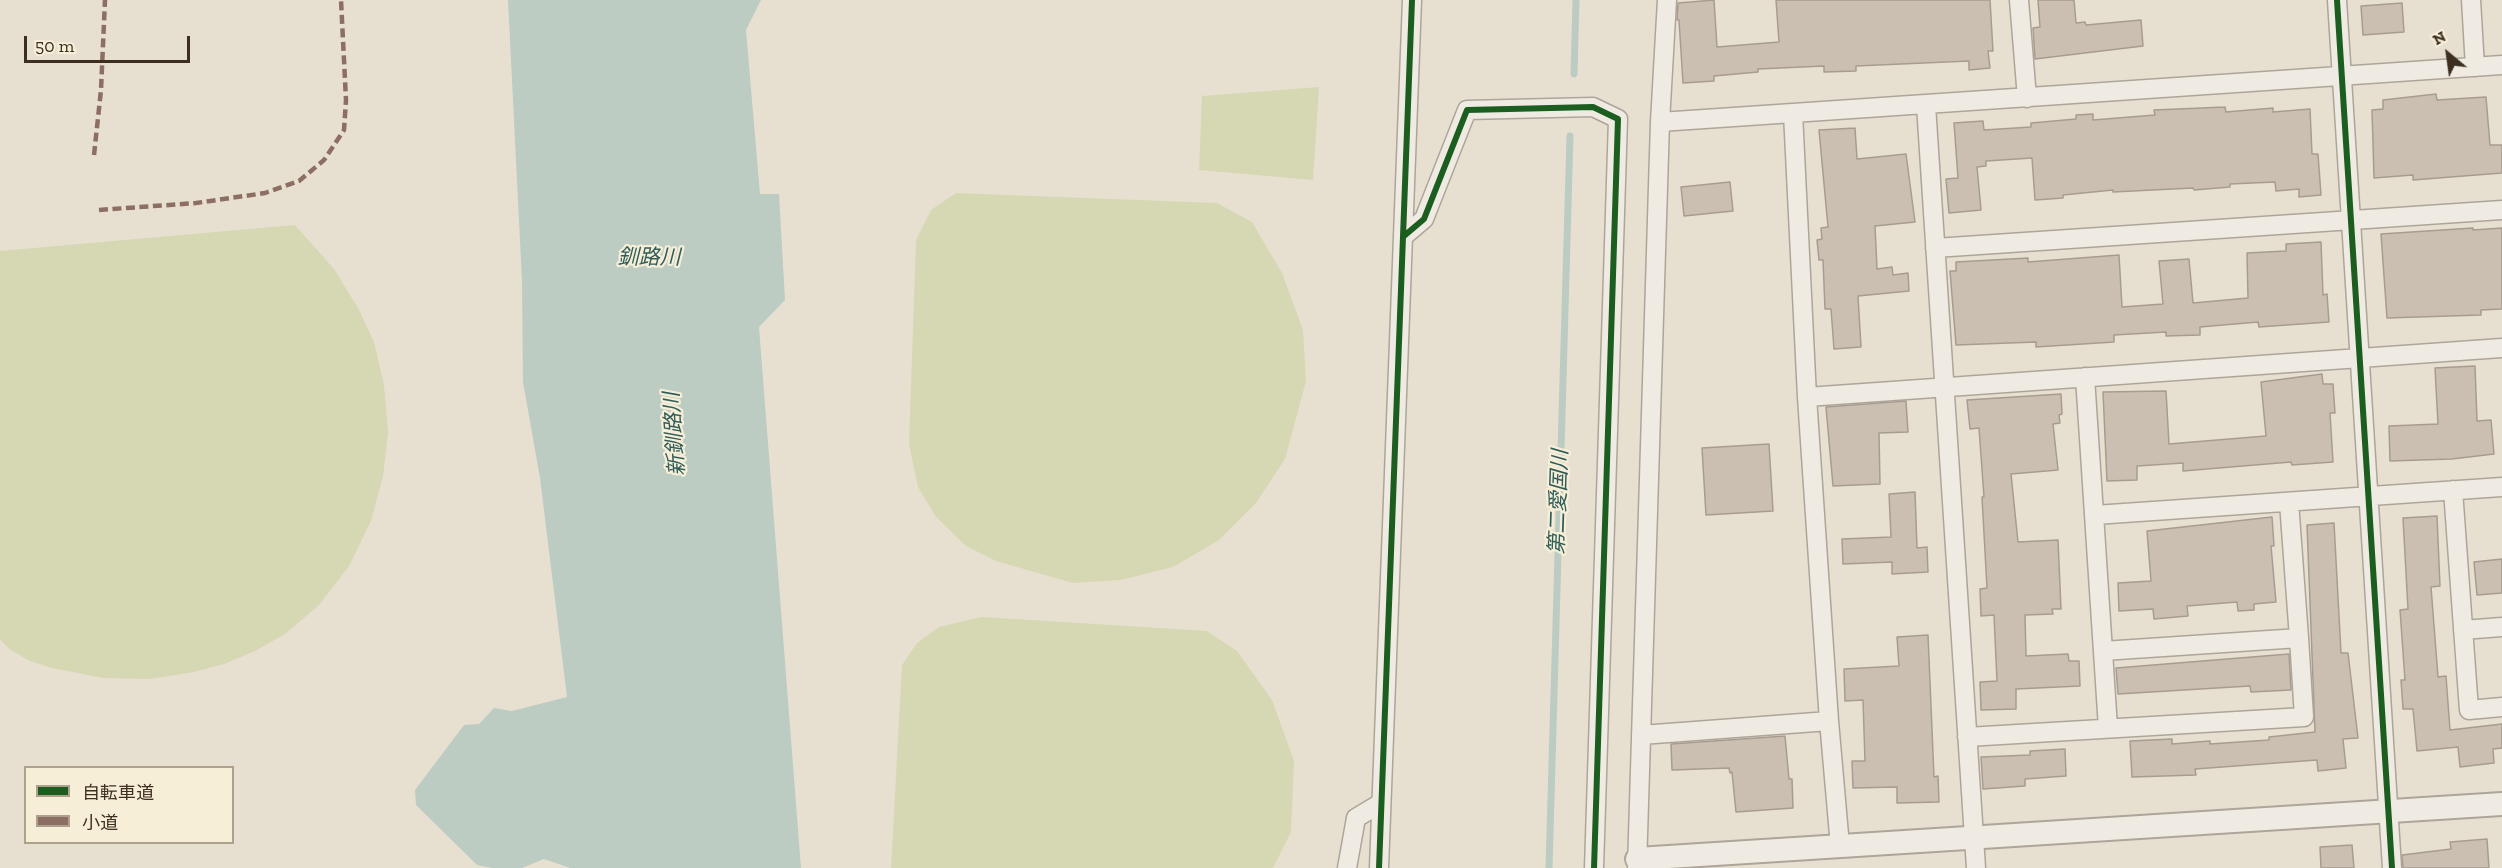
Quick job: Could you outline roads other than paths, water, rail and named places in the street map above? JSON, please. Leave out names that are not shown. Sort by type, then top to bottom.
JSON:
[{"type":"street","points":[[1379,868],[1412,0]]},
{"type":"street","points":[[1667,0],[1660,122],[1637,863],[1840,846],[2502,804]]},
{"type":"street","points":[[2019,0],[2027,98]]},
{"type":"street","points":[[2337,0],[2392,868]]},
{"type":"street","points":[[2471,0],[2475,67]]},
{"type":"street","points":[[1660,122],[2502,65]]},
{"type":"street","points":[[1926,105],[1976,868]]},
{"type":"street","points":[[1404,236],[1424,219],[1467,110],[1593,107],[1618,119],[1594,868]]},
{"type":"street","points":[[1792,113],[1807,397],[1829,721],[1840,846]]},
{"type":"street","points":[[1935,248],[2351,218],[2502,210]]},
{"type":"street","points":[[1807,397],[2502,348]]},
{"type":"street","points":[[2085,377],[2108,728]]},
{"type":"street","points":[[2095,515],[2502,487]]},
{"type":"street","points":[[2453,490],[2469,710],[2502,707]]},
{"type":"street","points":[[1967,737],[2304,717],[2289,502]]},
{"type":"street","points":[[2463,630],[2502,627]]},
{"type":"street","points":[[2103,651],[2299,638]]},
{"type":"street","points":[[1641,735],[1829,721]]},
{"type":"street","points":[[1347,868],[1356,818],[1381,803]]},
{"type":"water","name":"釧路川","points":[[508,0],[761,0],[746,30],[760,194],[779,194],[785,300],[759,327],[801,868],[570,868],[544,859],[522,868],[492,868],[477,865],[416,805],[415,790],[464,725],[479,724],[494,708],[512,711],[567,697],[540,478],[523,382],[522,281]]},
{"type":"waterway","name":"第二愛国川","points":[[1574,74],[1576,0]]},
{"type":"waterway","name":"第二愛国川","points":[[1549,868],[1570,136]]},
{"type":"water label","name":"新釧路川","points":[[675,434]]}]
